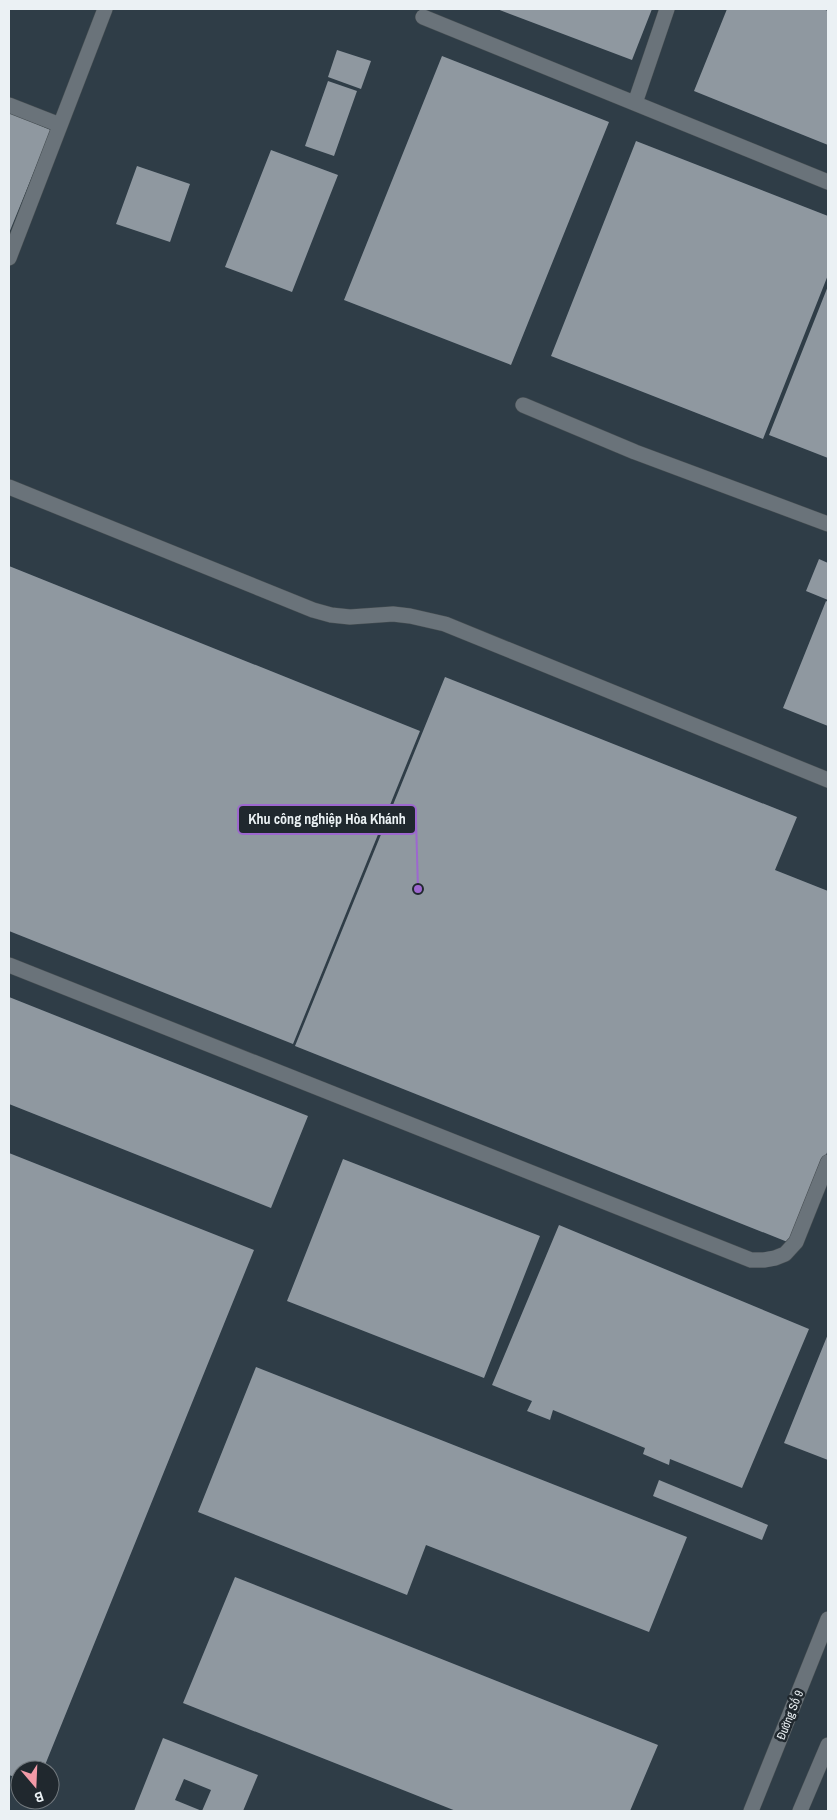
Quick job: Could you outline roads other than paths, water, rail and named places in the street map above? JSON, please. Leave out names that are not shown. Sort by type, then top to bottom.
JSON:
[{"type":"street","points":[[9,258],[105,9]]},
{"type":"street","points":[[635,103],[667,9]]},
{"type":"street","points":[[423,17],[828,182]]},
{"type":"street","points":[[9,105],[60,126]]},
{"type":"street","points":[[523,405],[635,452],[828,524]]},
{"type":"street","points":[[9,487],[313,610],[330,615],[350,617],[393,614],[444,624],[828,780]]},
{"type":"street","points":[[9,965],[751,1260],[775,1258],[785,1254],[796,1242],[828,1162]]},
{"type":"street","name":"Đường Số 9","points":[[751,1811],[828,1619]]},
{"type":"street","points":[[800,1811],[828,1745]]},
{"type":"place","name":"Khu công nghiệp Hòa Khánh","points":[[418,889]]}]
